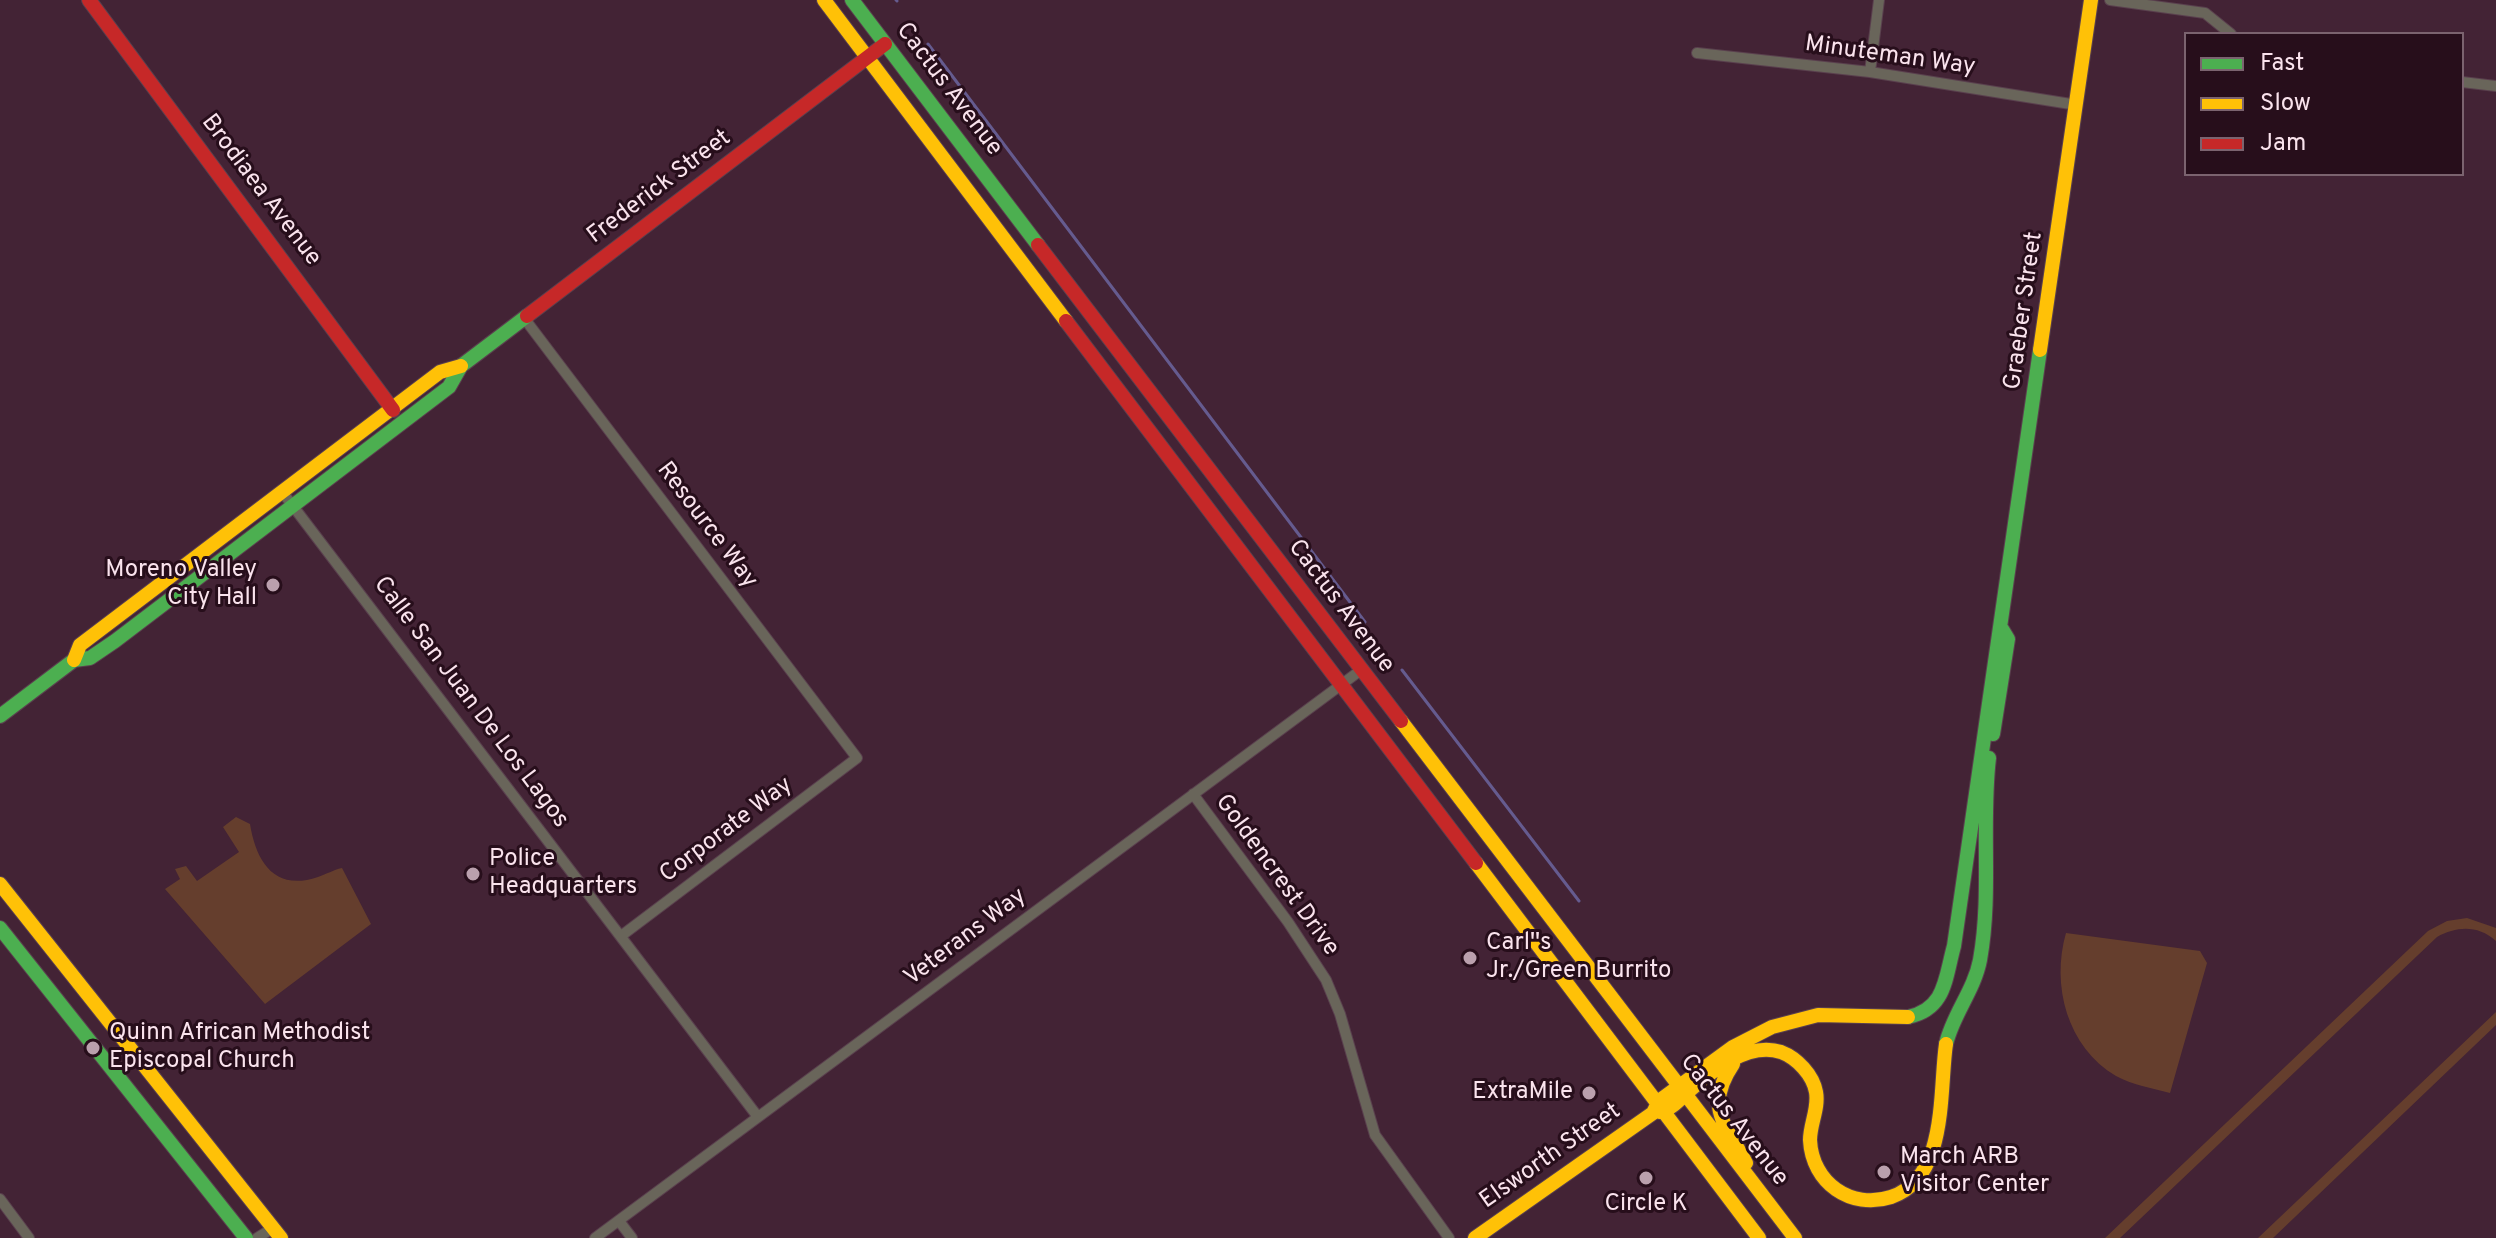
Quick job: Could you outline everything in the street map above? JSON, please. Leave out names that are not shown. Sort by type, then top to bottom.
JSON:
[{"type":"main road","name":"Brodiaea Avenue","points":[[89,0],[393,410]]},
{"type":"main road","name":"Cactus Avenue","points":[[824,0],[1759,1238]]},
{"type":"main road","name":"Cactus Avenue","points":[[852,0],[1795,1238]]},
{"type":"main road","name":"Graeber Street","points":[[1682,1091],[1740,1041],[1773,1024],[1821,1015],[1899,1017],[1924,1013],[1939,999],[1949,970],[1996,638],[2002,629],[2091,0]]},
{"type":"main road","name":"Frederick Street","points":[[0,716],[74,660],[90,658],[115,641],[440,372],[461,366],[885,44]]},
{"type":"main road","name":"Frederick Street","points":[[74,660],[80,645],[190,562],[287,500],[449,387],[461,366]]},
{"type":"main road","points":[[115,641],[117,629],[183,577],[190,562]]},
{"type":"main road","name":"Graeber Street","points":[[1798,1063],[1816,1092],[1811,1151],[1823,1177],[1844,1195],[1857,1199],[1873,1201],[1909,1188],[1926,1168],[1937,1125],[1946,1042],[1955,1014],[1972,988],[1985,926],[1988,764],[2008,639],[2002,629]]},
{"type":"main road","points":[[0,884],[277,1233]]},
{"type":"main road","points":[[0,928],[246,1238]]},
{"type":"main road","points":[[1682,1091],[1749,1052],[1765,1050],[1821,1075]]},
{"type":"main road","points":[[1735,1061],[1721,1080],[1717,1112],[1758,1189]]},
{"type":"main road","name":"Elsworth Street","points":[[1475,1238],[1682,1091]]},
{"type":"street","points":[[1870,72],[1879,0]]},
{"type":"street","points":[[2110,0],[2205,13],[2229,32]]},
{"type":"street","name":"Minuteman Way","points":[[1697,53],[1870,72],[2077,105]]},
{"type":"street","points":[[2464,82],[2496,86]]},
{"type":"street","name":"Resource Way","points":[[524,318],[857,758]]},
{"type":"street","name":"Calle San Juan De Los Lagos","points":[[287,500],[758,1117]]},
{"type":"street","name":"Veterans Way","points":[[595,1238],[1361,670]]},
{"type":"street","name":"Corporate Way","points":[[621,936],[857,758]]},
{"type":"street","name":"Goldencrest Drive","points":[[1193,794],[1288,922],[1326,980],[1340,1014],[1375,1135],[1449,1238]]},
{"type":"street","points":[[0,1199],[29,1238]]},
{"type":"street","points":[[619,1221],[632,1238]]},
{"type":"street","points":[[257,1238],[277,1233]]},
{"type":"shaded area","points":[[236,817],[250,824],[263,861],[279,877],[303,881],[342,868],[371,924],[265,1004],[165,889],[180,879],[175,869],[186,866],[197,881],[239,852],[223,827]]},
{"type":"shaded area","points":[[2467,918],[2496,928],[2496,941],[2482,932],[2467,929],[2437,937],[2120,1238],[2105,1238],[2428,931],[2447,921]]},
{"type":"shaded area","points":[[2066,933],[2200,951],[2207,963],[2170,1093],[2116,1076],[2085,1049],[2067,1013],[2062,993],[2062,953]]},
{"type":"shaded area","points":[[2496,1012],[2496,1025],[2273,1238],[2258,1238]]},
{"type":"waterway","points":[[928,44],[1365,622]]},
{"type":"waterway","points":[[1402,670],[1579,901]]},
{"type":"traffic: fast","points":[[852,0],[1038,245]]},
{"type":"traffic: fast","points":[[0,716],[74,660],[90,658],[115,641],[449,387],[461,366],[527,316]]},
{"type":"traffic: fast","points":[[1908,1017],[1921,1013],[1937,999],[1946,980],[1954,946],[2040,350]]},
{"type":"traffic: fast","points":[[1993,734],[2008,639],[2002,629]]},
{"type":"traffic: fast","points":[[1946,1044],[1973,982],[1984,935],[1989,758]]},
{"type":"traffic: fast","points":[[0,928],[246,1238]]},
{"type":"traffic: slow","points":[[824,0],[1066,321]]},
{"type":"traffic: slow","points":[[2040,350],[2091,0]]},
{"type":"traffic: slow","points":[[74,660],[80,645],[440,372],[461,366]]},
{"type":"traffic: slow","points":[[1401,721],[1795,1238]]},
{"type":"traffic: slow","points":[[1476,863],[1759,1238]]},
{"type":"traffic: slow","points":[[0,884],[281,1238]]},
{"type":"traffic: slow","points":[[1475,1238],[1653,1113],[1659,1101],[1733,1047],[1772,1027],[1818,1015],[1908,1017]]},
{"type":"traffic: slow","points":[[1660,1112],[1672,1106],[1708,1075],[1743,1054],[1769,1050],[1781,1052],[1793,1058],[1812,1079],[1816,1092],[1810,1140],[1812,1155],[1826,1180],[1836,1190],[1862,1200],[1891,1197],[1909,1187],[1923,1172],[1932,1153],[1941,1108],[1946,1044]]},
{"type":"traffic: slow","points":[[1733,1064],[1724,1079],[1719,1104],[1725,1126],[1746,1163]]},
{"type":"traffic: jam","points":[[89,0],[393,410]]},
{"type":"traffic: jam","points":[[527,316],[885,44]]},
{"type":"traffic: jam","points":[[1038,245],[1401,721]]},
{"type":"traffic: jam","points":[[1066,321],[1476,863]]},
{"type":"place","name":"Moreno Valley City Hall","points":[[273,585]]},
{"type":"place","name":"Police Headquarters","points":[[473,874]]},
{"type":"place","name":"Carl''s Jr./Green Burrito","points":[[1470,958]]},
{"type":"place","name":"Quinn African Methodist Episcopal Church","points":[[93,1048]]},
{"type":"place","name":"ExtraMile","points":[[1589,1093]]},
{"type":"place","name":"March ARB Visitor Center","points":[[1884,1172]]},
{"type":"place","name":"Circle K","points":[[1646,1178]]}]
